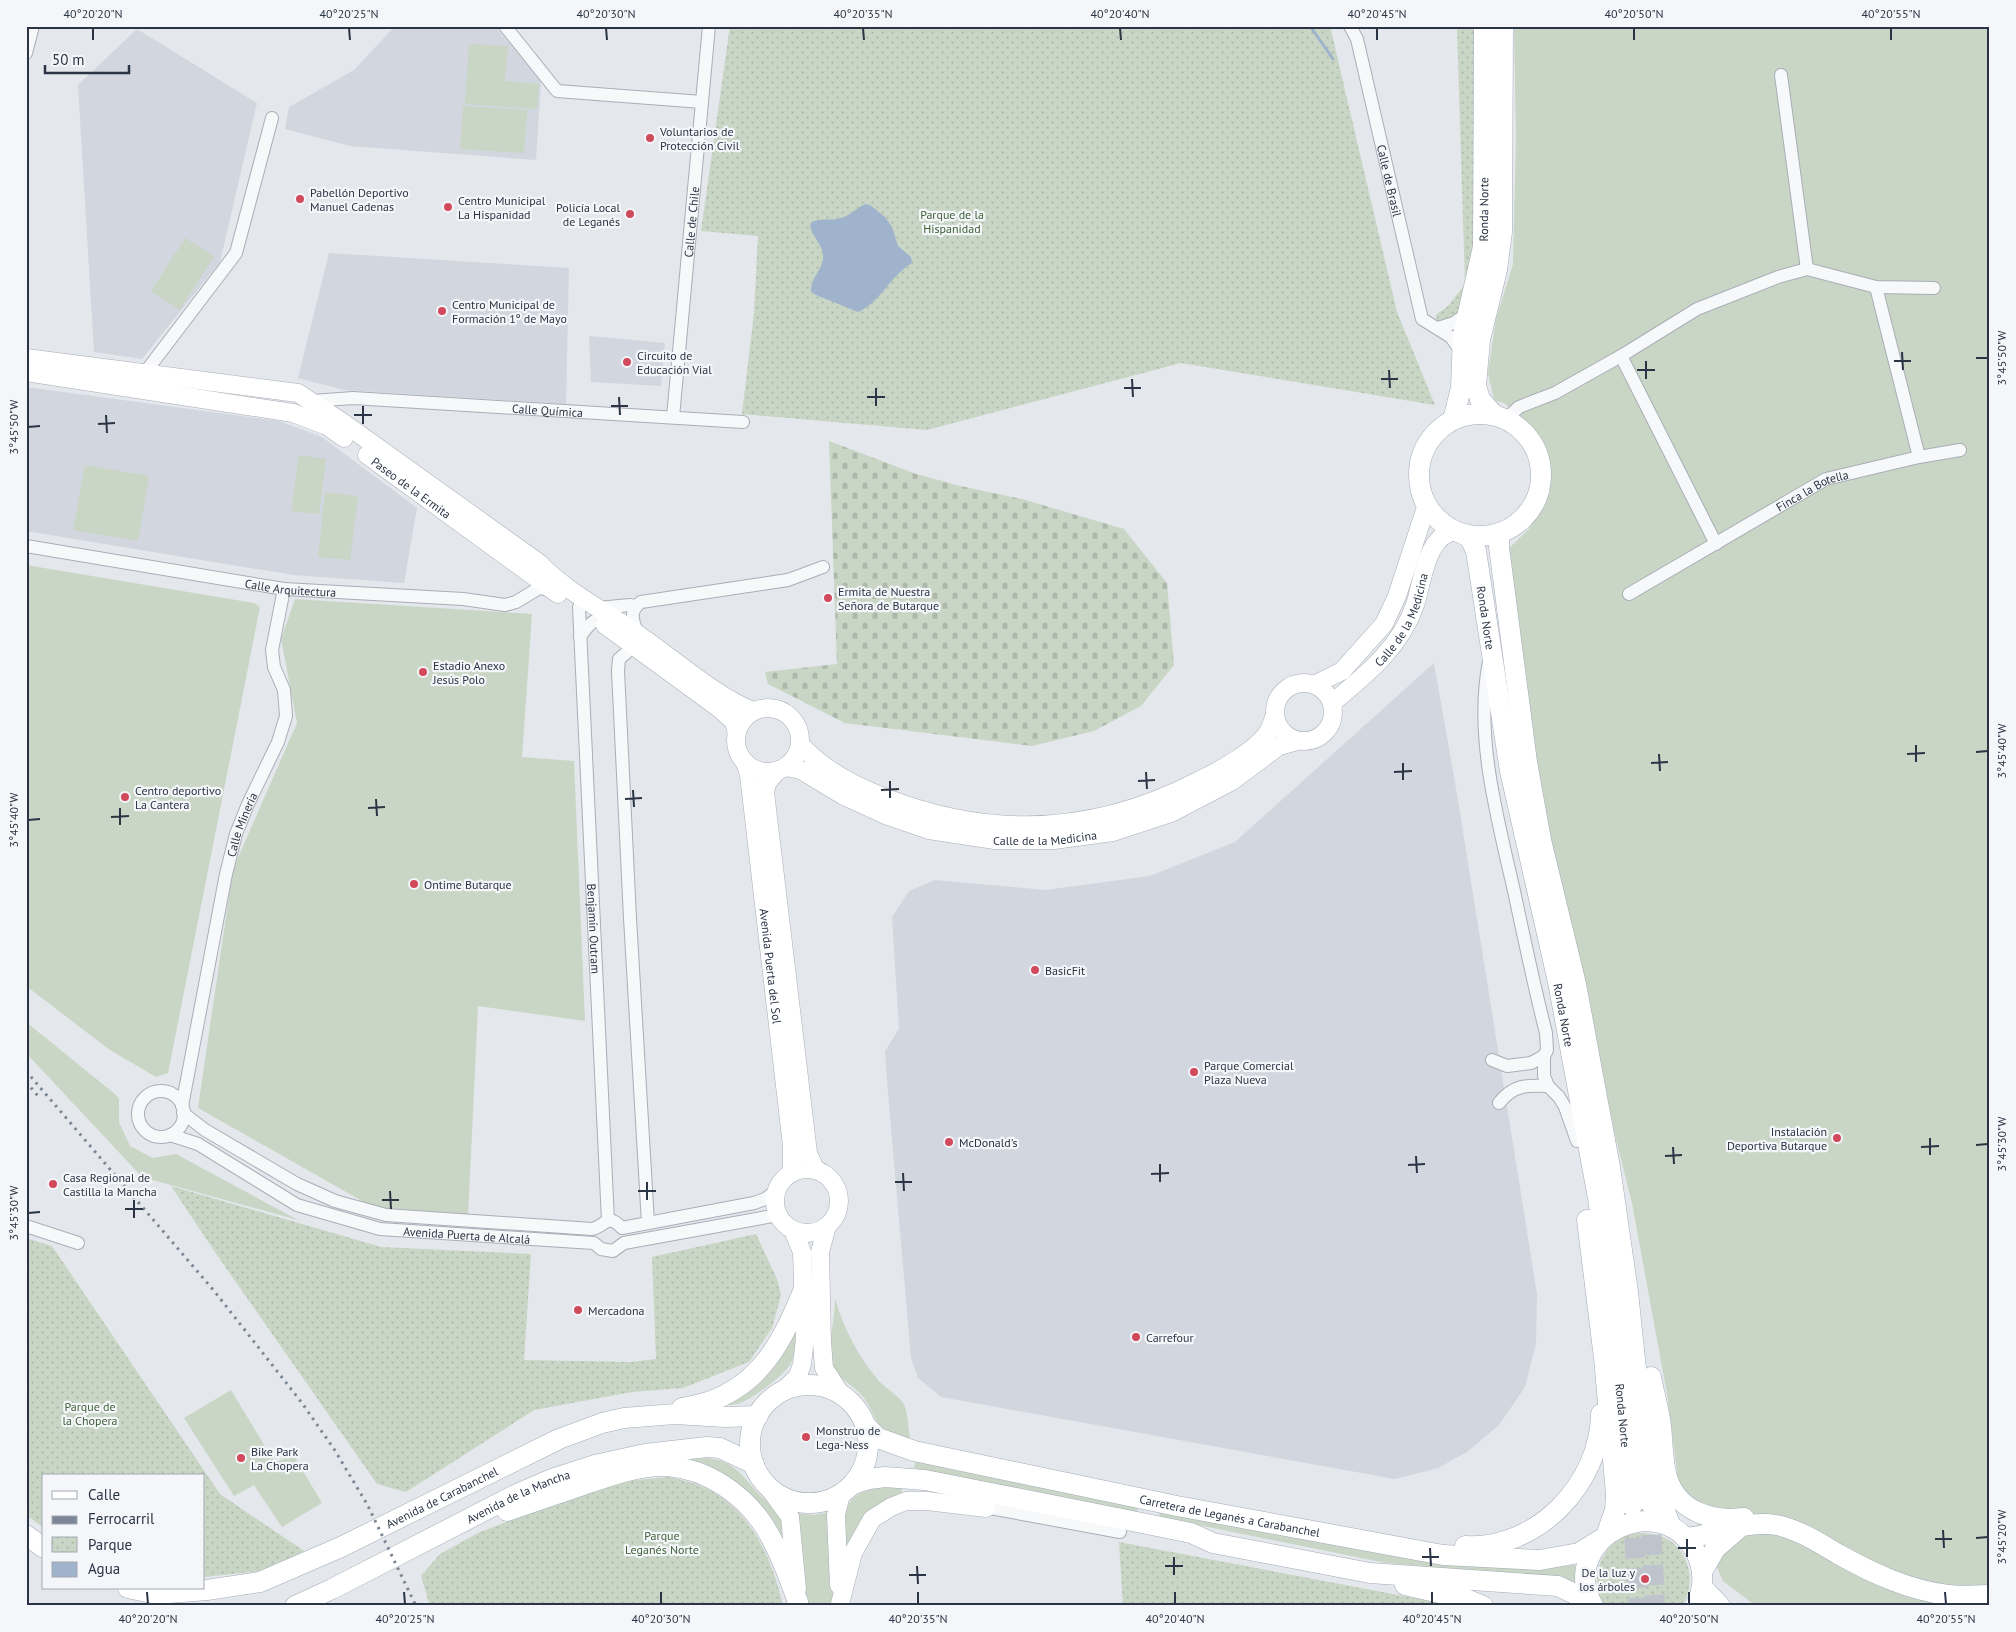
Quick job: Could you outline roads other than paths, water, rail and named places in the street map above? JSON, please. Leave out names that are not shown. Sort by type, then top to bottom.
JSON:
[{"type":"main road","name":"Ronda Norte","points":[[1453,420],[1461,388],[1463,335],[1483,247],[1484,26]]},
{"type":"main road","name":"Ronda Norte","points":[[1460,532],[1487,536],[1511,528],[1530,510],[1538,494],[1542,477],[1539,459],[1532,442],[1521,429],[1500,417],[1480,399],[1476,386],[1480,340],[1497,270],[1502,232],[1503,26]]},
{"type":"main road","name":"Paseo de la Ermita","points":[[26,358],[292,392],[312,401],[540,564],[554,579],[636,640],[720,709],[734,722],[737,733]]},
{"type":"main road","name":"Paseo de la Ermita","points":[[26,372],[293,413],[327,426],[551,590],[579,607],[603,615]]},
{"type":"main road","name":"Ronda Norte","points":[[1499,533],[1499,547],[1527,762],[1541,840],[1576,984],[1610,1167],[1628,1292],[1641,1504],[1598,1198],[1558,982],[1510,771],[1476,551],[1470,538],[1440,520],[1427,504],[1420,481],[1422,457],[1434,435],[1453,420],[1469,414],[1500,417]]},
{"type":"main road","name":"Calle de la Medicina","points":[[1316,684],[1342,671],[1384,624],[1397,596],[1427,504]]},
{"type":"main road","name":"Calle de la Medicina","points":[[1332,703],[1378,665],[1401,636],[1415,606],[1427,560],[1440,537],[1448,532],[1460,532]]},
{"type":"main road","name":"Paseo de la Ermita","points":[[636,640],[727,698],[754,711]]},
{"type":"main road","points":[[1306,682],[1316,684],[1323,689],[1332,703],[1333,718],[1326,732],[1313,740],[1297,741],[1282,731],[1275,714],[1278,700],[1287,688],[1306,682]]},
{"type":"main road","points":[[768,708],[784,712],[797,726],[800,744],[792,761],[782,769],[760,771],[745,762],[739,754],[736,744],[737,733],[743,720],[754,711],[768,708]]},
{"type":"main road","name":"Calle de la Medicina","points":[[800,744],[820,764],[842,778],[867,791],[909,807],[955,819],[1011,827],[1064,824],[1113,815],[1168,797],[1184,789],[1224,768],[1255,745],[1268,733],[1275,714]]},
{"type":"main road","name":"Calle de la Medicina","points":[[782,769],[801,770],[844,796],[888,816],[929,830],[995,840],[1054,840],[1113,832],[1171,812],[1232,781],[1279,746],[1297,741]]},
{"type":"main road","name":"Avenida Puerta del Sol","points":[[745,762],[749,775],[792,1146],[792,1172]]},
{"type":"main road","name":"Avenida Puerta del Sol","points":[[782,769],[767,783],[766,798],[808,1153],[815,1169]]},
{"type":"main road","points":[[1531,868],[1535,919],[1577,1141],[1596,1292],[1616,1494],[1615,1510],[1604,1537],[1588,1564],[1587,1590],[1592,1604]]},
{"type":"main road","name":"Ronda Norte","points":[[1610,1167],[1621,1188],[1638,1272],[1651,1377],[1662,1503],[1678,1533],[1693,1547],[1700,1588]]},
{"type":"main road","points":[[827,1226],[811,1233],[793,1230],[784,1224],[775,1208],[775,1192],[785,1177],[792,1172],[807,1168],[815,1169],[830,1178],[838,1193],[837,1211],[827,1226],[820,1252],[824,1368],[842,1396]]},
{"type":"main road","points":[[793,1230],[802,1252],[805,1339],[802,1364],[798,1376],[783,1392],[768,1402],[758,1416],[752,1432],[751,1448],[754,1464],[790,1517],[798,1604]]},
{"type":"main road","points":[[653,1416],[707,1402],[734,1390],[746,1381],[771,1356],[788,1326],[804,1289]]},
{"type":"main road","points":[[1379,1544],[1434,1544],[1480,1547],[1511,1539],[1530,1530],[1564,1504],[1585,1476],[1592,1461],[1600,1426],[1601,1384],[1594,1311],[1596,1292]]},
{"type":"main road","points":[[1651,1377],[1661,1424],[1668,1480],[1685,1505],[1698,1513],[1710,1517],[1732,1520],[1765,1518],[1821,1544],[1879,1575],[1913,1588],[1949,1596],[1990,1595]]},
{"type":"main road","points":[[783,1392],[807,1385],[831,1390],[852,1404],[865,1425],[868,1450],[865,1462],[847,1489],[836,1515],[840,1605]]},
{"type":"main road","name":"Avenida de Carabanchel","points":[[137,1590],[156,1594],[206,1590],[260,1582],[341,1548],[567,1436],[602,1423],[624,1418],[675,1414],[725,1417],[758,1416]]},
{"type":"main road","name":"Carretera de Leganés a Carabanchel","points":[[865,1425],[878,1438],[914,1451],[1177,1506],[1442,1555],[1540,1560],[1579,1553],[1622,1525],[1638,1521],[1655,1521],[1678,1533]]},
{"type":"main road","name":"Avenida de la Mancha","points":[[295,1606],[514,1495],[546,1482],[620,1458],[670,1450],[707,1447],[720,1448],[754,1464]]},
{"type":"main road","points":[[459,1524],[498,1514],[620,1474],[666,1466],[683,1468],[699,1472],[713,1479],[735,1494],[756,1514],[767,1530],[781,1559],[798,1604]]},
{"type":"main road","name":"Carretera de Leganés a Carabanchel","points":[[847,1489],[869,1479],[884,1477],[925,1480],[1150,1524],[1192,1534],[1213,1543],[1370,1572],[1558,1586],[1592,1604]]},
{"type":"main road","points":[[767,1485],[781,1495],[797,1502],[820,1502],[847,1489]]},
{"type":"main road","points":[[840,1605],[853,1553],[872,1519],[906,1501],[927,1501],[986,1508]]},
{"type":"main road","points":[[1678,1533],[1732,1532],[1767,1524],[1784,1527]]},
{"type":"main road","points":[[1120,1532],[1190,1542],[1213,1543]]},
{"type":"main road","points":[[1720,1606],[1700,1588],[1716,1549],[1732,1532]]},
{"type":"main road","points":[[26,1535],[42,1547]]},
{"type":"main road","points":[[1370,1572],[1389,1581],[1466,1599],[1483,1606]]},
{"type":"street","points":[[26,53],[33,26]]},
{"type":"street","points":[[505,26],[557,91],[702,102]]},
{"type":"street","name":"Calle de Chile","points":[[673,417],[709,26]]},
{"type":"street","name":"Calle de Brasil","points":[[1350,26],[1357,39],[1422,319],[1451,337],[1462,354]]},
{"type":"street","points":[[1781,75],[1806,269]]},
{"type":"street","points":[[144,374],[236,253],[272,118]]},
{"type":"street","points":[[1500,417],[1519,407],[1555,393],[1697,309],[1778,277],[1806,269],[1876,287],[1934,288]]},
{"type":"street","points":[[1876,287],[1919,456]]},
{"type":"street","points":[[1438,328],[1454,323],[1468,313]]},
{"type":"street","points":[[1620,356],[1716,544]]},
{"type":"street","points":[[345,424],[341,413],[343,406],[353,398]]},
{"type":"street","name":"Calle Química","points":[[312,401],[353,398],[743,422]]},
{"type":"street","name":"Finca la Botella","points":[[1629,594],[1826,480],[1919,456],[1960,450]]},
{"type":"street","name":"Calle Arquitectura","points":[[26,546],[284,589],[462,599],[505,605],[516,602],[539,588],[551,590]]},
{"type":"street","points":[[580,637],[587,626],[603,615],[630,605],[635,606],[646,601],[788,580],[823,567]]},
{"type":"street","name":"Calle Minería","points":[[182,1109],[226,874],[239,827],[278,742],[286,716],[284,690],[274,667],[272,650],[284,589]]},
{"type":"street","points":[[635,606],[632,618],[636,640],[619,659],[618,671],[648,1223]]},
{"type":"street","name":"Benjamín Outram","points":[[579,607],[608,1221]]},
{"type":"street","points":[[1491,650],[1484,684],[1484,728],[1494,805],[1546,1033],[1543,1069],[1548,1086],[1559,1097],[1565,1107],[1577,1141]]},
{"type":"street","points":[[1492,1060],[1507,1066],[1531,1063],[1544,1056]]},
{"type":"street","name":"Calle Minería","points":[[169,1093],[189,1068]]},
{"type":"street","points":[[1499,1103],[1508,1092],[1515,1089],[1537,1085],[1548,1086]]},
{"type":"street","points":[[157,1092],[169,1093],[179,1100],[182,1109],[180,1126],[170,1135],[157,1137],[145,1131],[138,1119],[139,1106],[146,1096],[157,1092]]},
{"type":"street","name":"Avenida Puerta de Alcalá","points":[[182,1109],[205,1130],[297,1184],[335,1201],[386,1215],[585,1229],[597,1228]]},
{"type":"street","name":"Avenida Puerta de Alcalá","points":[[170,1135],[198,1144],[297,1205],[372,1226],[410,1231],[596,1244],[601,1249],[613,1251],[624,1242],[778,1215]]},
{"type":"street","points":[[622,1228],[754,1203],[765,1199],[775,1192]]},
{"type":"street","points":[[596,1244],[594,1235],[597,1228],[608,1221],[618,1223],[622,1228],[625,1234],[624,1242]]},
{"type":"street","points":[[26,1226],[78,1243]]},
{"type":"street","points":[[925,1480],[965,1503],[1120,1532]]},
{"type":"water","points":[[865,204],[870,205],[885,217],[892,227],[898,246],[911,257],[912,263],[904,268],[873,302],[858,312],[816,295],[811,291],[813,281],[822,264],[823,254],[810,224],[817,220],[844,217]]},
{"type":"waterway","points":[[1310,26],[1333,59]]},
{"type":"tunnel","points":[[1650,1505],[1655,1606]]},
{"type":"tunnel","points":[[1633,1508],[1638,1606]]},
{"type":"railway","points":[[26,1071],[215,1292],[302,1403],[334,1449],[367,1504],[416,1606]]},
{"type":"railway","points":[[26,1082],[38,1096]]},
{"type":"place","name":"Voluntarios de Protección Civil","points":[[650,138]]},
{"type":"place","name":"Pabellón Deportivo Manuel Cadenas","points":[[300,199]]},
{"type":"place","name":"Centro Municipal La Hispanidad","points":[[448,207]]},
{"type":"place","name":"Policía Local de Leganés","points":[[630,214]]},
{"type":"place","name":"Centro Municipal de Formación 1º de Mayo","points":[[442,311]]},
{"type":"place","name":"Circuito de Educación Vial","points":[[627,362]]},
{"type":"place","name":"Ermita de Nuestra Señora de Butarque","points":[[828,598]]},
{"type":"place","name":"Estadio Anexo Jesús Polo","points":[[423,672]]},
{"type":"place","name":"Centro deportivo La Cantera","points":[[125,797]]},
{"type":"place","name":"Ontime Butarque","points":[[414,884]]},
{"type":"place","name":"BasicFit","points":[[1035,970]]},
{"type":"place","name":"Parque Comercial Plaza Nueva","points":[[1194,1072]]},
{"type":"place","name":"Instalación Deportiva Butarque","points":[[1837,1138]]},
{"type":"place","name":"McDonald's","points":[[949,1142]]},
{"type":"place","name":"Casa Regional de Castilla la Mancha","points":[[53,1184]]},
{"type":"place","name":"Mercadona","points":[[578,1310]]},
{"type":"place","name":"Carrefour","points":[[1136,1337]]},
{"type":"place","name":"Monstruo de Lega-Ness","points":[[806,1437]]},
{"type":"place","name":"Bike Park La Chopera","points":[[241,1458]]},
{"type":"place","name":"De la luz y los árboles","points":[[1645,1579]]},
{"type":"park label","name":"Parque de la Hispanidad","points":[[952,221]]},
{"type":"park label","name":"Parque de la Chopera","points":[[90,1413]]},
{"type":"park label","name":"Parque Leganés Norte","points":[[662,1542]]}]
